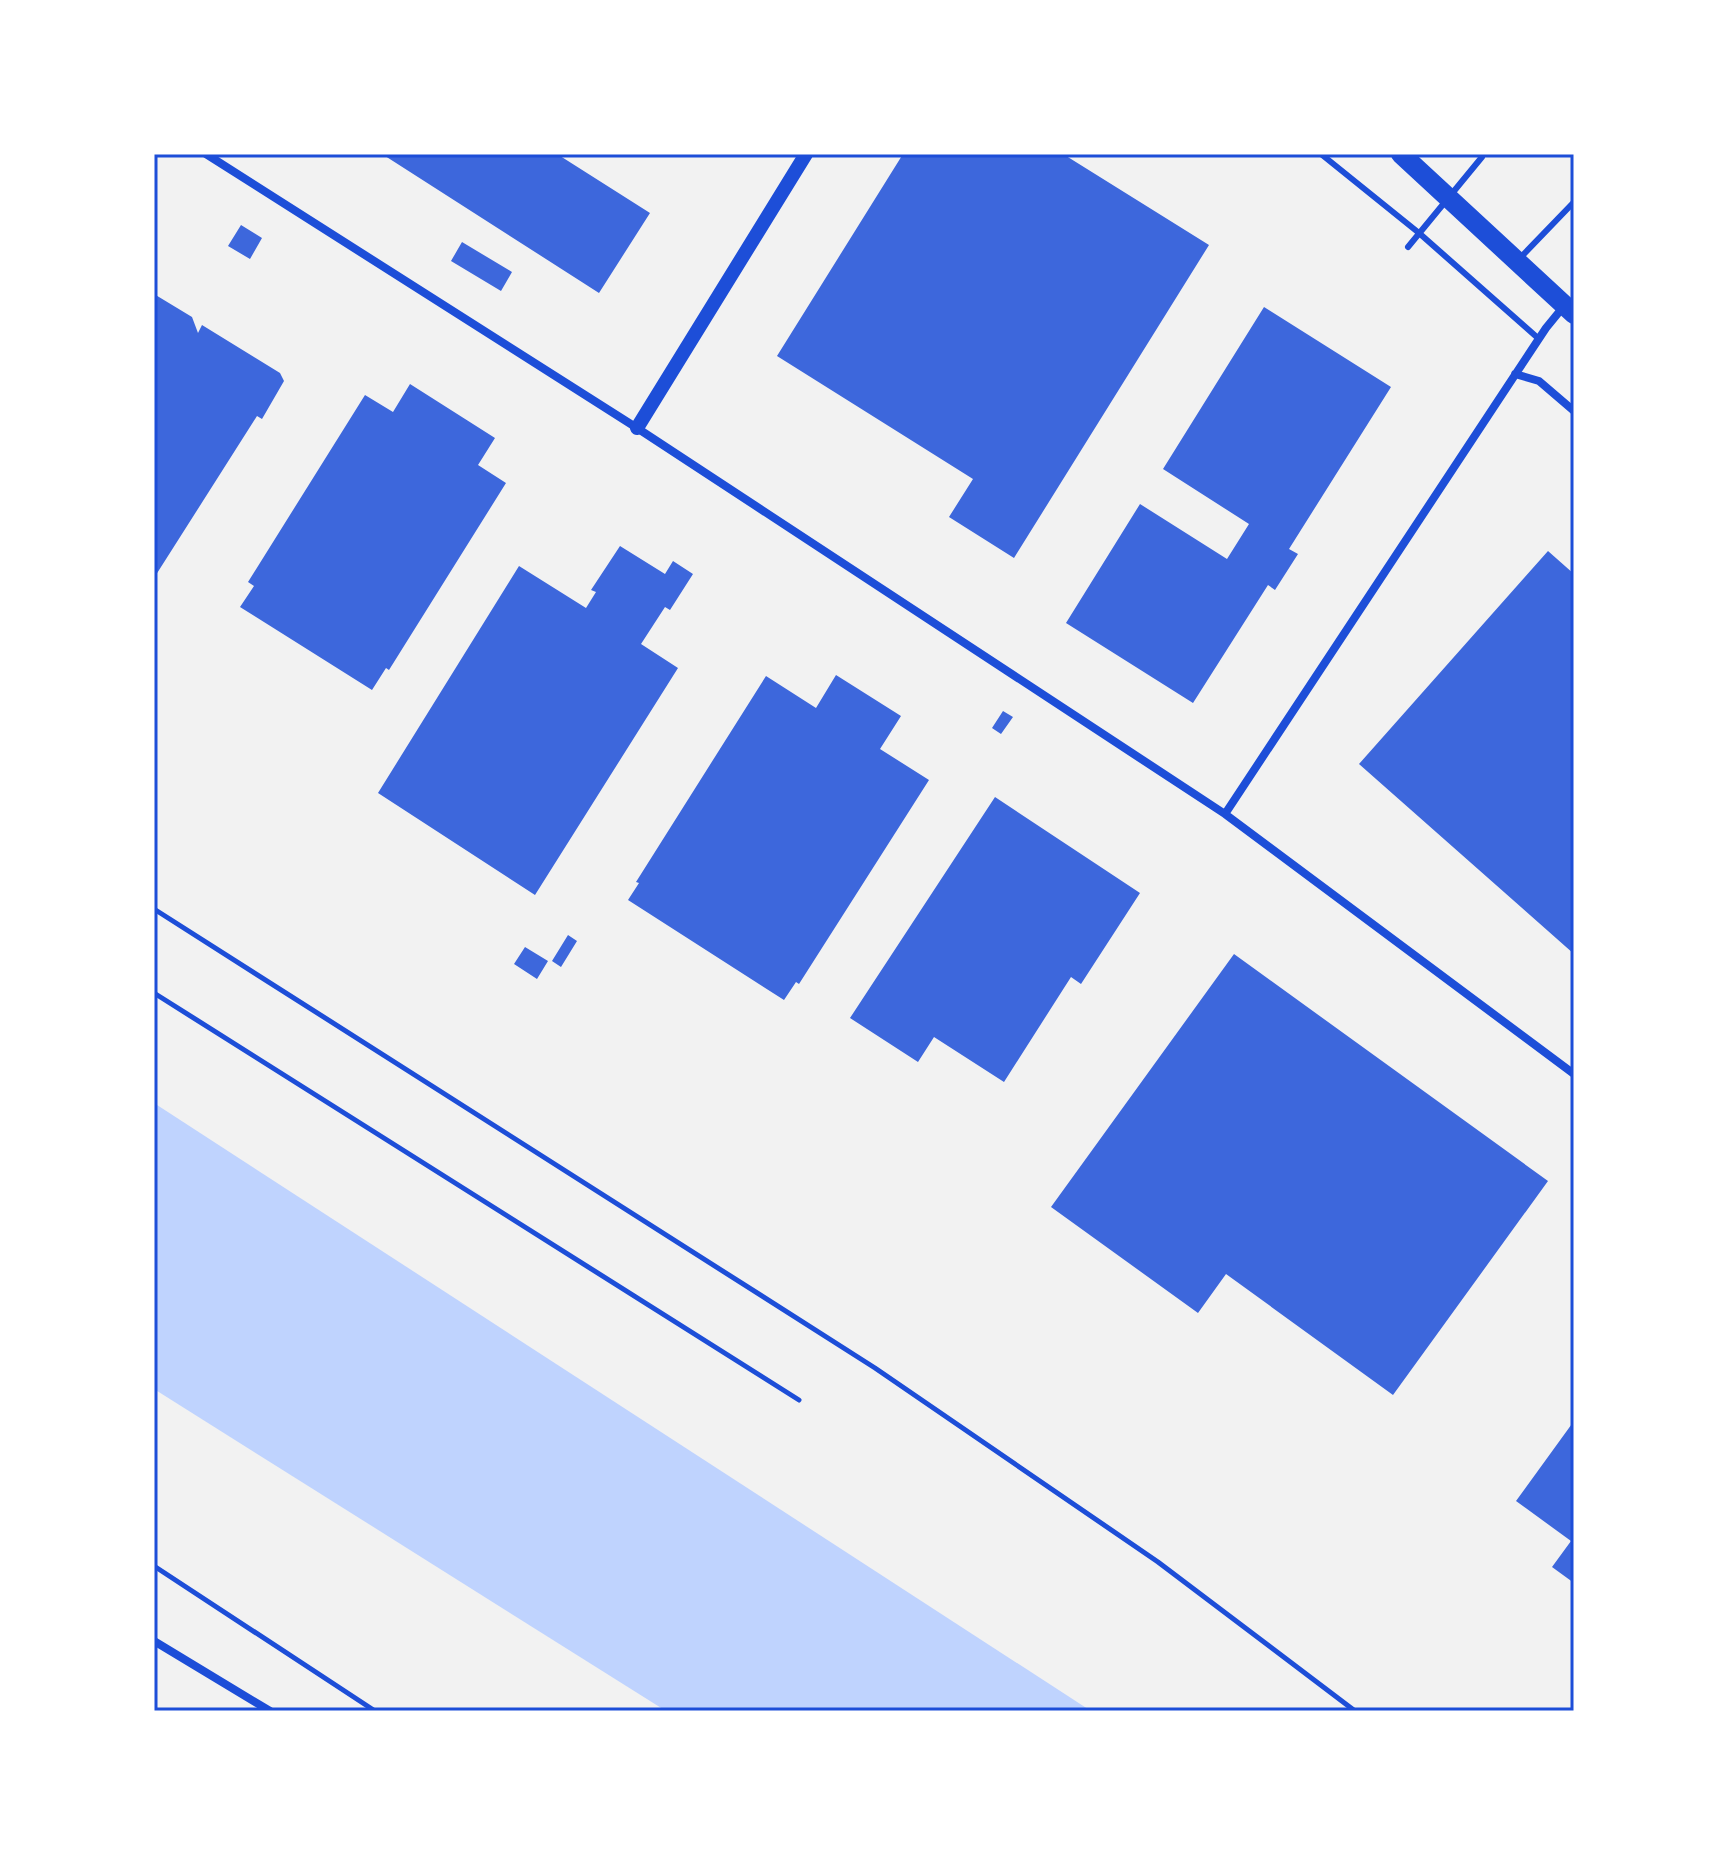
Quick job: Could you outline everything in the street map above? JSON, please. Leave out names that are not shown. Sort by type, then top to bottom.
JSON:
[{"type":"main road","points":[[1401,154],[1569,310]]},
{"type":"street","points":[[206,154],[637,428],[1225,814],[1574,1074]]},
{"type":"street","points":[[637,428],[806,154]]},
{"type":"street","points":[[1225,814],[1515,374],[1539,339],[1569,310]]},
{"type":"street","points":[[1515,374],[1539,381],[1574,411]]},
{"type":"street","points":[[154,1641],[270,1711]]},
{"type":"lane","points":[[1321,154],[1419,233],[1539,339]]},
{"type":"lane","points":[[1408,247],[1482,157]]},
{"type":"lane","points":[[1516,263],[1574,202]]},
{"type":"path","points":[[154,909],[875,1368],[1158,1562],[1355,1711]]},
{"type":"path","points":[[154,993],[799,1400]]},
{"type":"path","points":[[154,1566],[375,1711]]},
{"type":"water","points":[[154,1103],[1091,1711],[666,1711],[154,1389]]},
{"type":"building","points":[[382,154],[557,154],[650,213],[599,293]]},
{"type":"building","points":[[903,154],[1063,154],[1209,245],[1014,558],[949,517],[973,479],[777,356]]},
{"type":"building","points":[[241,225],[262,238],[250,259],[228,246]]},
{"type":"building","points":[[462,242],[512,272],[501,291],[451,261]]},
{"type":"building","points":[[154,294],[192,317],[198,333],[202,325],[280,373],[284,381],[262,419],[257,416],[154,578]]},
{"type":"building","points":[[1264,307],[1391,387],[1289,549],[1298,554],[1275,590],[1268,585],[1193,703],[1066,623],[1140,504],[1227,559],[1249,524],[1163,469]]},
{"type":"building","points":[[410,384],[495,438],[478,465],[506,483],[389,670],[386,668],[372,690],[240,607],[254,586],[248,582],[365,395],[393,412]]},
{"type":"building","points":[[620,546],[665,574],[673,561],[693,574],[670,610],[665,607],[641,644],[678,668],[535,895],[378,793],[519,566],[586,608],[596,592],[591,590]]},
{"type":"building","points":[[1548,551],[1574,574],[1574,954],[1359,764]]},
{"type":"building","points":[[836,675],[901,716],[880,749],[929,780],[799,984],[796,982],[784,1000],[628,900],[639,883],[636,882],[766,676],[816,708]]},
{"type":"building","points":[[1003,711],[1013,717],[1001,734],[992,728]]},
{"type":"building","points":[[995,797],[1140,893],[1081,984],[1071,977],[1004,1082],[934,1037],[918,1062],[850,1018]]},
{"type":"building","points":[[568,935],[577,941],[561,967],[552,961]]},
{"type":"building","points":[[525,947],[548,961],[537,979],[514,964]]},
{"type":"building","points":[[1234,954],[1548,1181],[1393,1395],[1226,1274],[1198,1313],[1051,1207]]},
{"type":"building","points":[[1574,1421],[1574,1583],[1552,1567],[1571,1541],[1516,1501]]}]
